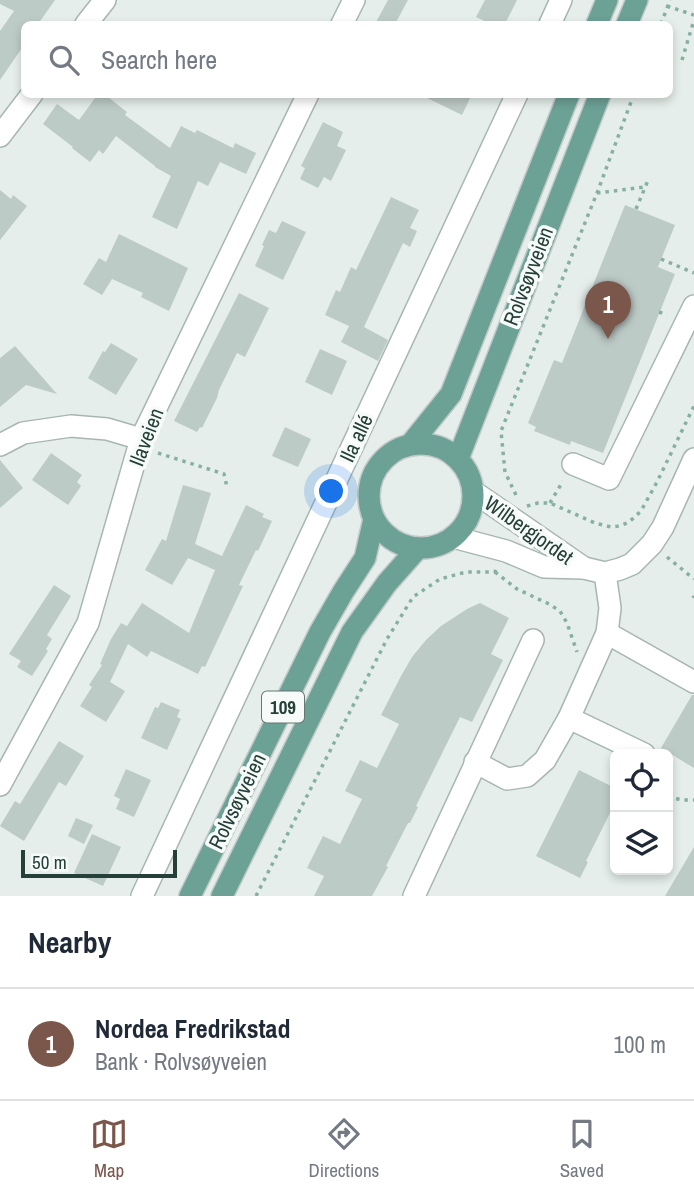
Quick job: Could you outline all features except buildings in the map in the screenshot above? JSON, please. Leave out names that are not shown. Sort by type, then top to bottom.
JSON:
[{"type":"main road","points":[[598,21],[607,0]]},
{"type":"main road","points":[[628,21],[637,0]]},
{"type":"main road","name":"Rolvsøyveien","points":[[410,445],[450,394],[567,98]]},
{"type":"main road","name":"Rolvsøyveien","points":[[458,459],[598,98]]},
{"type":"main road","points":[[374,519],[393,539],[418,548],[437,546],[453,537],[469,517],[474,492],[469,474],[458,459],[436,446],[410,445]]},
{"type":"main road","name":"109","points":[[374,519],[369,501],[371,482],[379,465],[393,452],[410,445]]},
{"type":"main road","name":"Rolvsøyveien","points":[[190,896],[320,632],[365,558],[374,519]]},
{"type":"main road","name":"Rolvsøyveien","points":[[222,896],[352,632],[387,583],[418,548]]},
{"type":"street","points":[[88,21],[105,0]]},
{"type":"street","points":[[344,21],[354,0]]},
{"type":"street","points":[[551,21],[561,0]]},
{"type":"street","points":[[0,135],[29,98]]},
{"type":"street","name":"Ilaveien","points":[[0,785],[88,623],[140,443],[306,98]]},
{"type":"street","name":"Ila allé","points":[[142,896],[515,98]]},
{"type":"street","points":[[573,464],[608,479],[694,306]]},
{"type":"street","points":[[0,445],[23,433],[71,426],[107,429],[140,443]]},
{"type":"street","name":"Wilbergjordet","points":[[453,537],[506,551],[544,567],[620,569],[632,564],[653,544],[694,459]]},
{"type":"street","name":"Wilbergjordet","points":[[474,492],[594,570]]},
{"type":"street","points":[[475,762],[507,779],[527,776],[545,760],[569,718],[607,633],[610,608],[594,570]]},
{"type":"street","points":[[607,633],[694,682]]},
{"type":"street","points":[[414,896],[533,640]]},
{"type":"street","points":[[569,718],[634,749]]},
{"type":"path","points":[[662,21],[670,0]]},
{"type":"path","points":[[667,6],[694,18],[682,60]]},
{"type":"path","points":[[636,209],[649,178]]},
{"type":"path","points":[[597,193],[645,187]]},
{"type":"path","points":[[661,260],[694,273]]},
{"type":"path","points":[[140,443],[224,474],[227,487]]},
{"type":"path","points":[[550,503],[573,464]]},
{"type":"path","points":[[653,544],[694,579]]},
{"type":"path","points":[[495,572],[517,589],[560,611],[581,663],[589,673]]},
{"type":"path","points":[[673,798],[694,800]]},
{"type":"place","name":"Nordea Fredrikstad","points":[[608,339]]}]
